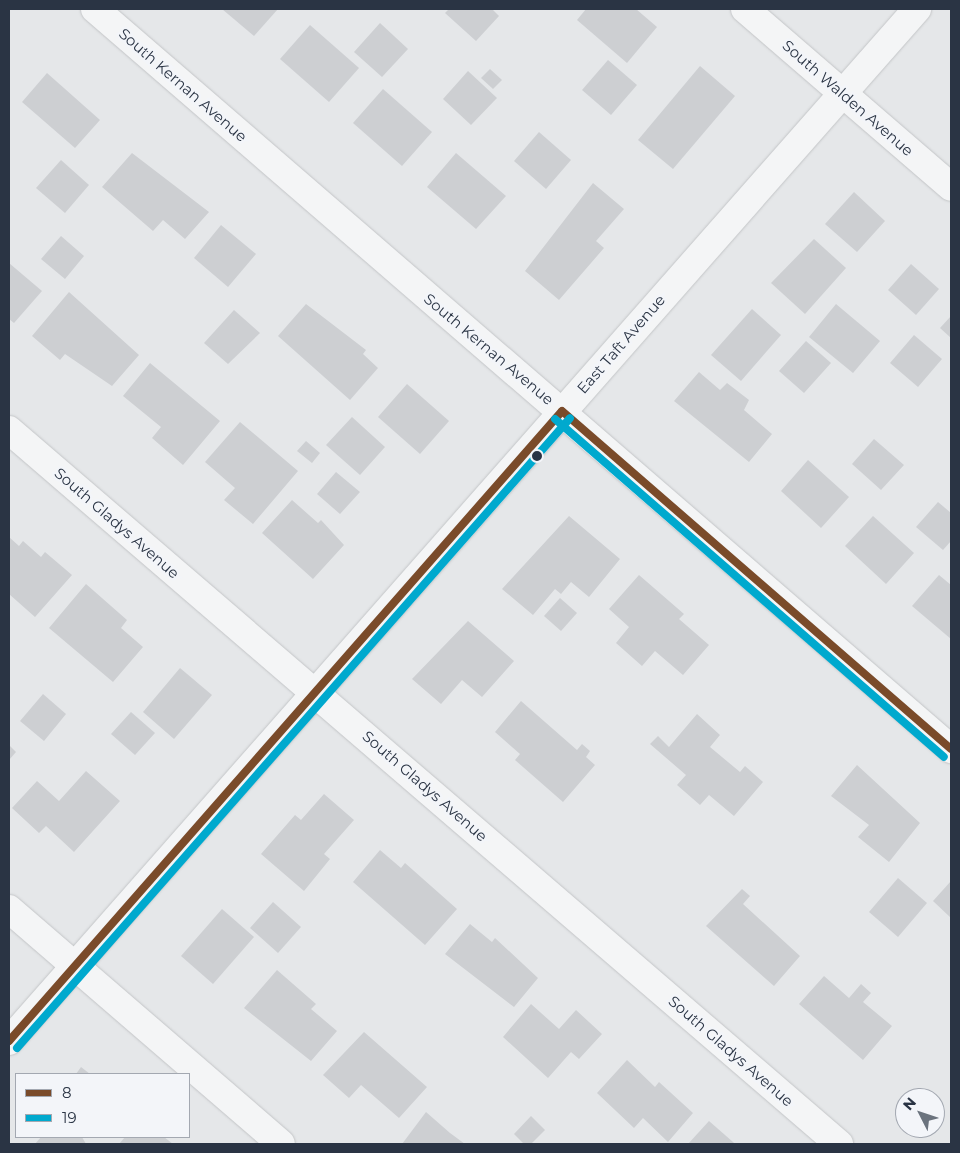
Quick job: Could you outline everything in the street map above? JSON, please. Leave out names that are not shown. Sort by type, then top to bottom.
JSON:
[{"type":"street","name":"South Kernan Avenue","points":[[95,9],[951,749]]},
{"type":"street","name":"South Walden Avenue","points":[[745,9],[951,187]]},
{"type":"street","name":"East Taft Avenue","points":[[9,1041],[316,696],[562,411],[917,9]]},
{"type":"street","name":"South Gladys Avenue","points":[[9,430],[839,1144]]},
{"type":"street","points":[[9,909],[281,1144]]},
{"type":"building","points":[[222,9],[278,9],[254,36]]},
{"type":"building","points":[[449,9],[492,9],[499,16],[476,41],[445,13]]},
{"type":"building","points":[[586,9],[636,9],[657,27],[627,63],[577,20]]},
{"type":"building","points":[[380,23],[408,49],[382,77],[354,52]]},
{"type":"building","points":[[310,25],[359,68],[329,102],[280,59]]},
{"type":"building","points":[[608,60],[637,85],[611,115],[582,90]]},
{"type":"building","points":[[700,66],[735,96],[673,169],[638,140]]},
{"type":"building","points":[[490,69],[502,80],[493,89],[481,78]]},
{"type":"building","points":[[468,71],[497,98],[471,125],[443,99]]},
{"type":"building","points":[[47,73],[100,120],[75,148],[22,102]]},
{"type":"building","points":[[383,89],[432,132],[402,166],[353,123]]},
{"type":"building","points":[[539,132],[571,160],[546,189],[514,161]]},
{"type":"building","points":[[132,153],[209,212],[185,239],[163,220],[153,231],[102,187]]},
{"type":"building","points":[[456,153],[506,196],[476,229],[427,187]]},
{"type":"building","points":[[61,160],[89,185],[65,213],[36,188]]},
{"type":"building","points":[[593,183],[624,209],[596,241],[604,248],[559,300],[525,271]]},
{"type":"building","points":[[854,192],[885,221],[857,252],[825,224]]},
{"type":"building","points":[[221,225],[256,254],[228,287],[194,258]]},
{"type":"building","points":[[61,236],[84,256],[65,279],[41,259]]},
{"type":"building","points":[[814,239],[846,268],[805,314],[771,283]]},
{"type":"building","points":[[9,263],[42,291],[14,323],[9,319]]},
{"type":"building","points":[[911,264],[939,289],[916,315],[888,290]]},
{"type":"building","points":[[69,292],[139,355],[112,386],[65,354],[60,360],[32,336]]},
{"type":"building","points":[[306,304],[366,350],[363,354],[378,368],[350,400],[278,336]]},
{"type":"building","points":[[836,304],[880,341],[853,373],[809,337]]},
{"type":"building","points":[[752,309],[781,335],[741,381],[711,355]]},
{"type":"building","points":[[234,310],[260,333],[228,364],[204,343]]},
{"type":"building","points":[[951,316],[951,338],[940,328]]},
{"type":"building","points":[[914,335],[942,359],[918,387],[890,363]]},
{"type":"building","points":[[806,341],[831,363],[804,393],[779,371]]},
{"type":"building","points":[[150,363],[220,421],[183,465],[152,438],[161,427],[123,396]]},
{"type":"building","points":[[699,372],[720,390],[727,383],[749,400],[744,410],[772,434],[749,462],[674,401]]},
{"type":"building","points":[[407,384],[449,421],[420,454],[378,417]]},
{"type":"building","points":[[352,417],[385,447],[360,475],[326,445]]},
{"type":"building","points":[[240,422],[298,471],[253,524],[224,500],[235,488],[205,462]]},
{"type":"building","points":[[874,439],[904,465],[881,490],[852,464]]},
{"type":"building","points":[[306,441],[320,453],[312,463],[297,451]]},
{"type":"building","points":[[808,460],[849,497],[821,528],[781,491]]},
{"type":"building","points":[[336,472],[360,492],[340,514],[317,494]]},
{"type":"building","points":[[292,500],[318,523],[321,520],[344,545],[313,579],[262,533]]},
{"type":"building","points":[[938,502],[951,513],[951,541],[943,550],[916,527]]},
{"type":"building","points":[[569,516],[620,559],[589,597],[571,582],[561,594],[555,589],[533,615],[502,589]]},
{"type":"building","points":[[873,516],[914,553],[886,584],[845,546]]},
{"type":"building","points":[[9,537],[19,546],[23,541],[41,557],[45,552],[72,575],[35,617],[9,594]]},
{"type":"building","points":[[639,575],[684,614],[679,619],[709,645],[683,675],[655,651],[642,666],[616,643],[629,627],[609,609]]},
{"type":"building","points":[[939,575],[951,585],[951,639],[912,606]]},
{"type":"building","points":[[86,584],[127,620],[121,628],[143,647],[113,682],[49,628]]},
{"type":"building","points":[[560,598],[577,613],[561,631],[544,616]]},
{"type":"building","points":[[468,621],[514,661],[482,697],[462,680],[441,704],[412,679]]},
{"type":"building","points":[[180,668],[212,695],[174,739],[143,712]]},
{"type":"building","points":[[43,694],[66,714],[44,741],[20,721]]},
{"type":"building","points":[[521,701],[577,750],[582,744],[590,751],[586,757],[595,765],[563,802],[515,760],[520,754],[495,732]]},
{"type":"building","points":[[131,712],[155,733],[135,755],[111,734]]},
{"type":"building","points":[[697,714],[720,735],[710,747],[740,772],[745,766],[763,782],[734,816],[709,795],[700,805],[677,785],[686,775],[650,744],[658,736],[669,747]]},
{"type":"building","points":[[9,745],[16,752],[9,760]]},
{"type":"building","points":[[857,765],[920,823],[889,862],[858,837],[869,825],[831,796]]},
{"type":"building","points":[[86,771],[120,801],[74,852],[46,826],[39,833],[12,808],[37,781],[59,801]]},
{"type":"building","points":[[324,794],[354,820],[324,854],[330,859],[304,891],[261,854],[295,815],[301,820]]},
{"type":"building","points":[[380,850],[401,868],[405,863],[457,909],[425,945],[353,882]]},
{"type":"building","points":[[898,878],[927,903],[898,937],[869,912]]},
{"type":"building","points":[[951,881],[951,918],[933,901]]},
{"type":"building","points":[[742,889],[750,896],[743,904],[800,956],[774,986],[706,926]]},
{"type":"building","points":[[273,902],[301,927],[278,953],[250,928]]},
{"type":"building","points":[[222,909],[254,937],[213,984],[181,956]]},
{"type":"building","points":[[470,924],[492,942],[495,938],[538,978],[514,1007],[445,954]]},
{"type":"building","points":[[277,970],[316,1004],[311,1009],[337,1031],[311,1061],[244,1008]]},
{"type":"building","points":[[824,976],[849,998],[861,984],[871,993],[863,1002],[892,1026],[863,1060],[799,1004]]},
{"type":"building","points":[[531,1004],[559,1029],[576,1010],[602,1034],[579,1059],[571,1052],[548,1078],[503,1037]]},
{"type":"building","points":[[364,1032],[427,1087],[399,1118],[361,1085],[349,1098],[323,1075]]},
{"type":"building","points":[[627,1060],[655,1087],[659,1082],[693,1113],[668,1142],[643,1118],[634,1128],[597,1093]]},
{"type":"building","points":[[81,1067],[89,1073],[77,1073]]},
{"type":"building","points":[[426,1112],[450,1133],[465,1144],[402,1144]]},
{"type":"building","points":[[531,1116],[545,1130],[531,1144],[524,1144],[514,1134]]},
{"type":"building","points":[[709,1121],[733,1142],[735,1144],[688,1144]]},
{"type":"building","points":[[40,1138],[83,1138],[86,1144],[35,1144]]},
{"type":"building","points":[[124,1138],[165,1138],[173,1144],[119,1144]]},
{"type":"transit line","name":"8","points":[[562,411],[951,749]]},
{"type":"transit line","name":"8","points":[[9,1041],[562,411]]},
{"type":"transit line","name":"19","points":[[17,1048],[570,418]]},
{"type":"transit line","name":"19","points":[[555,419],[944,757]]}]
